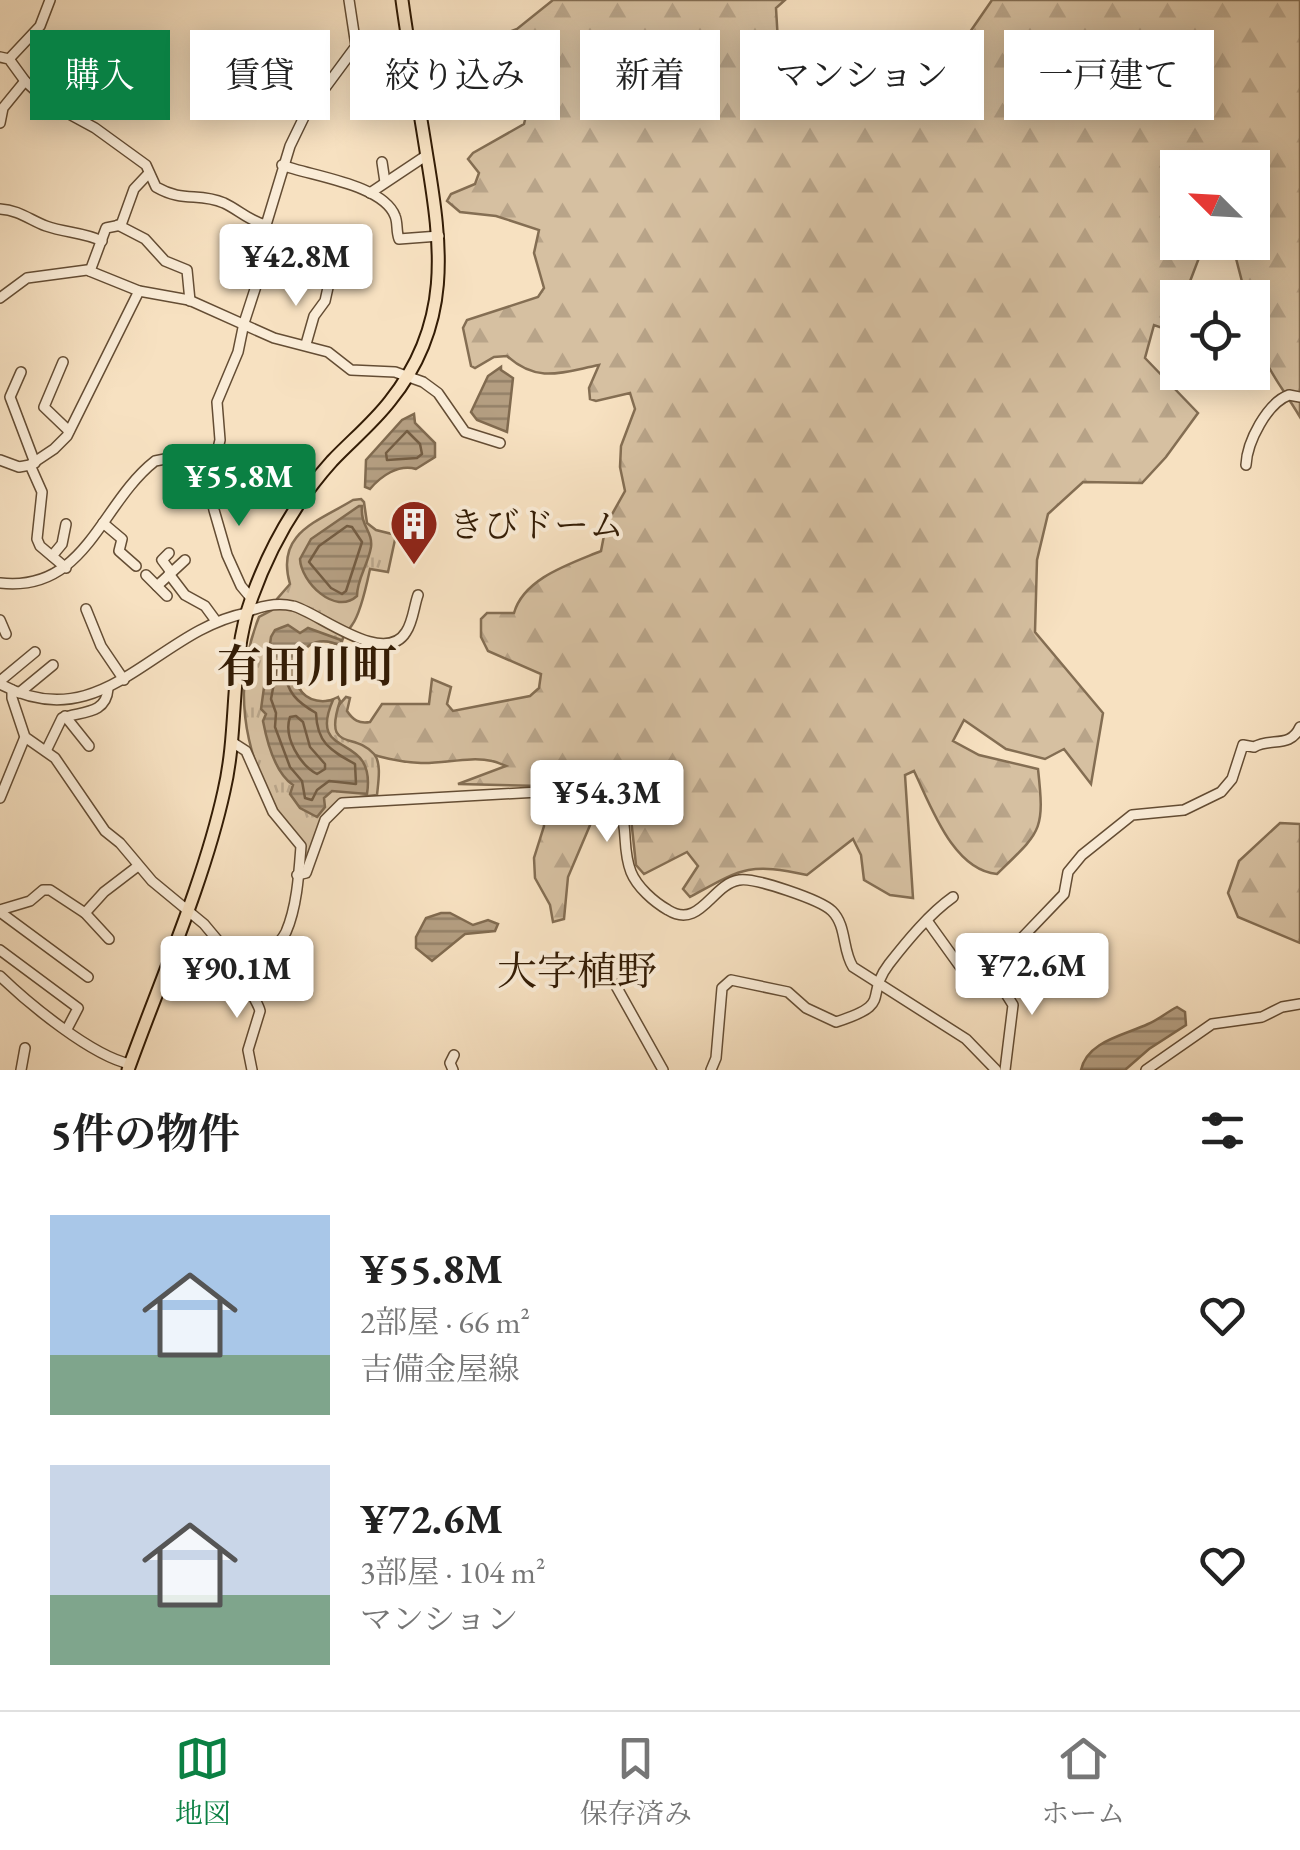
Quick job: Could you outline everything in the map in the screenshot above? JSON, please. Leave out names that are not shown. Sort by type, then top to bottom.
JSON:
[{"type":"main road","points":[[129,1067],[215,829],[232,742],[238,658],[247,613],[268,557],[301,500],[328,465],[387,406],[408,377],[425,342],[436,305],[439,236],[402,0]]},
{"type":"street","points":[[50,0],[40,26],[5,58],[24,81],[49,103],[104,134],[146,166],[156,187],[171,194],[221,202],[251,221],[266,225]]},
{"type":"street","points":[[252,598],[227,555],[211,496],[220,440],[217,402],[238,352],[258,284],[266,225],[282,165],[304,115],[353,54],[356,37],[349,0]]},
{"type":"street","points":[[0,124],[3,108],[24,81]]},
{"type":"street","points":[[370,193],[427,155]]},
{"type":"street","points":[[382,162],[385,182]]},
{"type":"street","points":[[282,165],[308,175],[323,175],[382,198],[395,216],[398,239],[439,236]]},
{"type":"street","points":[[118,225],[134,189],[149,173]]},
{"type":"street","points":[[0,209],[102,241]]},
{"type":"street","points":[[90,271],[106,228],[118,225],[148,242],[166,261],[188,270],[190,301]]},
{"type":"street","points":[[0,298],[27,278],[90,271],[139,291],[190,301],[274,338],[328,352],[351,370],[395,372],[408,377],[433,388],[465,432],[500,443]]},
{"type":"street","points":[[306,344],[330,283]]},
{"type":"street","points":[[0,460],[19,466],[32,464],[54,449],[69,431],[139,291]]},
{"type":"street","points":[[64,362],[44,407],[69,431]]},
{"type":"street","points":[[21,372],[10,397],[42,500],[37,539],[66,568]]},
{"type":"street","points":[[1246,464],[1247,452],[1274,404],[1289,395],[1300,398]]},
{"type":"street","points":[[0,583],[31,583],[66,568],[155,461],[170,458],[214,466]]},
{"type":"street","points":[[103,523],[122,539],[119,550],[136,566]]},
{"type":"street","points":[[52,556],[62,544],[66,524]]},
{"type":"street","points":[[169,553],[162,560],[170,573],[186,595],[205,606],[216,621]]},
{"type":"street","points":[[156,586],[185,560]]},
{"type":"street","points":[[146,575],[167,596]]},
{"type":"street","points":[[35,652],[0,682],[16,692],[64,699],[108,689],[186,636],[216,621],[273,605],[292,606],[340,631],[383,642],[401,638],[418,594]]},
{"type":"street","points":[[86,609],[101,646],[124,680]]},
{"type":"street","points":[[0,620],[6,634]]},
{"type":"street","points":[[53,664],[12,698],[25,737],[46,751],[105,831],[138,866],[204,924],[240,968],[251,975]]},
{"type":"street","points":[[65,716],[93,712],[107,698],[108,689]]},
{"type":"street","points":[[65,716],[90,746]]},
{"type":"street","points":[[46,751],[65,716]]},
{"type":"street","points":[[1004,1070],[1012,1005],[998,981],[996,965],[1064,894],[1074,862],[1132,814],[1184,810],[1221,792],[1232,780],[1243,745],[1288,741],[1296,737],[1300,727]]},
{"type":"street","points":[[0,798],[5,773],[25,737]]},
{"type":"street","points":[[232,742],[246,751],[272,812],[300,843],[292,916],[284,935],[255,963],[251,975],[252,994],[260,1011],[248,1050],[252,1070]]},
{"type":"street","points":[[297,875],[306,872],[326,820],[342,803],[591,789],[616,804],[624,820],[632,875],[667,910],[678,914],[695,912],[728,884],[744,879],[819,902],[838,918],[846,955],[853,967],[966,1039],[996,1070]]},
{"type":"street","points":[[86,912],[104,892],[138,866]]},
{"type":"street","points":[[0,911],[30,901],[46,889],[86,912],[110,939]]},
{"type":"street","points":[[711,1070],[716,1058],[722,988],[732,980],[788,992],[806,1008],[836,1022],[873,1006],[888,966],[953,897]]},
{"type":"street","points":[[0,911],[88,976]]},
{"type":"street","points":[[928,922],[970,979],[981,984],[998,981]]},
{"type":"street","points":[[0,950],[78,1008],[67,1028]]},
{"type":"street","points":[[639,972],[616,986],[664,1070]]},
{"type":"street","points":[[0,976],[22,997],[129,1067]]},
{"type":"street","points":[[1146,1070],[1212,1024],[1262,1017],[1300,1004]]},
{"type":"street","points":[[22,1070],[25,1048]]},
{"type":"street","points":[[452,1070],[454,1055]]},
{"type":"green space","points":[[553,0],[785,0],[776,8],[777,30],[740,30],[740,120],[984,120],[984,30],[971,30],[992,0],[1300,0],[1300,417],[1270,370],[1270,280],[1242,280],[1236,260],[1270,260],[1270,150],[1160,150],[1160,260],[1198,260],[1191,280],[1160,280],[1160,327],[1154,325],[1145,358],[1160,374],[1160,390],[1176,390],[1198,413],[1142,483],[1083,482],[1048,514],[1037,560],[1035,632],[1103,713],[1091,784],[1064,749],[1045,759],[1006,749],[964,720],[953,741],[979,755],[1038,769],[1041,806],[1037,829],[997,874],[981,870],[956,849],[914,771],[905,775],[913,898],[890,895],[864,880],[861,855],[853,839],[807,875],[771,869],[746,871],[690,897],[683,889],[698,866],[687,852],[644,874],[636,865],[621,764],[606,777],[599,804],[568,877],[564,919],[553,922],[550,905],[535,878],[534,858],[544,826],[540,786],[458,784],[506,766],[484,760],[421,763],[389,759],[354,747],[334,727],[335,713],[346,697],[350,698],[347,711],[352,717],[370,722],[382,704],[429,704],[432,679],[451,687],[447,704],[453,711],[530,696],[539,688],[541,674],[488,651],[481,637],[481,619],[487,613],[514,613],[527,590],[538,581],[601,551],[606,525],[625,491],[621,446],[635,409],[630,393],[590,399],[589,388],[599,365],[540,373],[507,356],[471,366],[463,328],[467,320],[538,297],[544,288],[534,253],[539,230],[496,216],[460,212],[447,201],[451,194],[475,184],[479,173],[468,159],[473,153],[525,120],[560,120],[560,30],[517,29]]},
{"type":"green space","points":[[361,499],[367,523],[376,530],[396,535],[388,572],[370,569],[358,613],[341,646],[322,641],[308,646],[299,657],[296,671],[298,686],[306,697],[319,702],[338,697],[335,728],[338,735],[374,754],[379,774],[377,795],[344,801],[326,813],[306,864],[302,863],[304,849],[285,823],[257,768],[249,739],[244,709],[249,648],[259,617],[272,610],[290,584],[288,552],[294,541],[313,523]]},
{"type":"green space","points":[[1280,823],[1300,824],[1300,943],[1238,917],[1228,893],[1239,861]]},
{"type":"water","points":[[501,367],[513,378],[507,432],[477,420],[471,412],[488,376]]},
{"type":"water","points":[[414,414],[415,423],[435,443],[435,457],[416,469],[390,472],[370,489],[365,487],[366,460],[402,420]]},
{"type":"water","points":[[359,506],[371,547],[357,596],[339,602],[313,586],[300,559],[311,539]]},
{"type":"water","points":[[288,625],[300,633],[308,628],[341,640],[341,646],[323,641],[310,645],[300,655],[296,681],[302,693],[315,700],[333,700],[328,732],[354,752],[367,774],[367,794],[332,791],[324,798],[325,807],[317,817],[300,808],[290,794],[293,785],[281,773],[273,756],[263,721],[266,714],[261,709],[271,637],[275,630]]},
{"type":"water","points":[[450,913],[473,925],[488,920],[498,924],[495,931],[465,934],[432,961],[416,948],[416,937],[426,918]]},
{"type":"water","points":[[1177,1007],[1185,1012],[1186,1025],[1125,1070],[1081,1070],[1099,1046]]},
{"type":"place","name":"きびドーム","points":[[414,566]]},
{"type":"district","name":"有田川町","points":[[307,666]]},
{"type":"district","name":"大字植野","points":[[577,971]]}]
